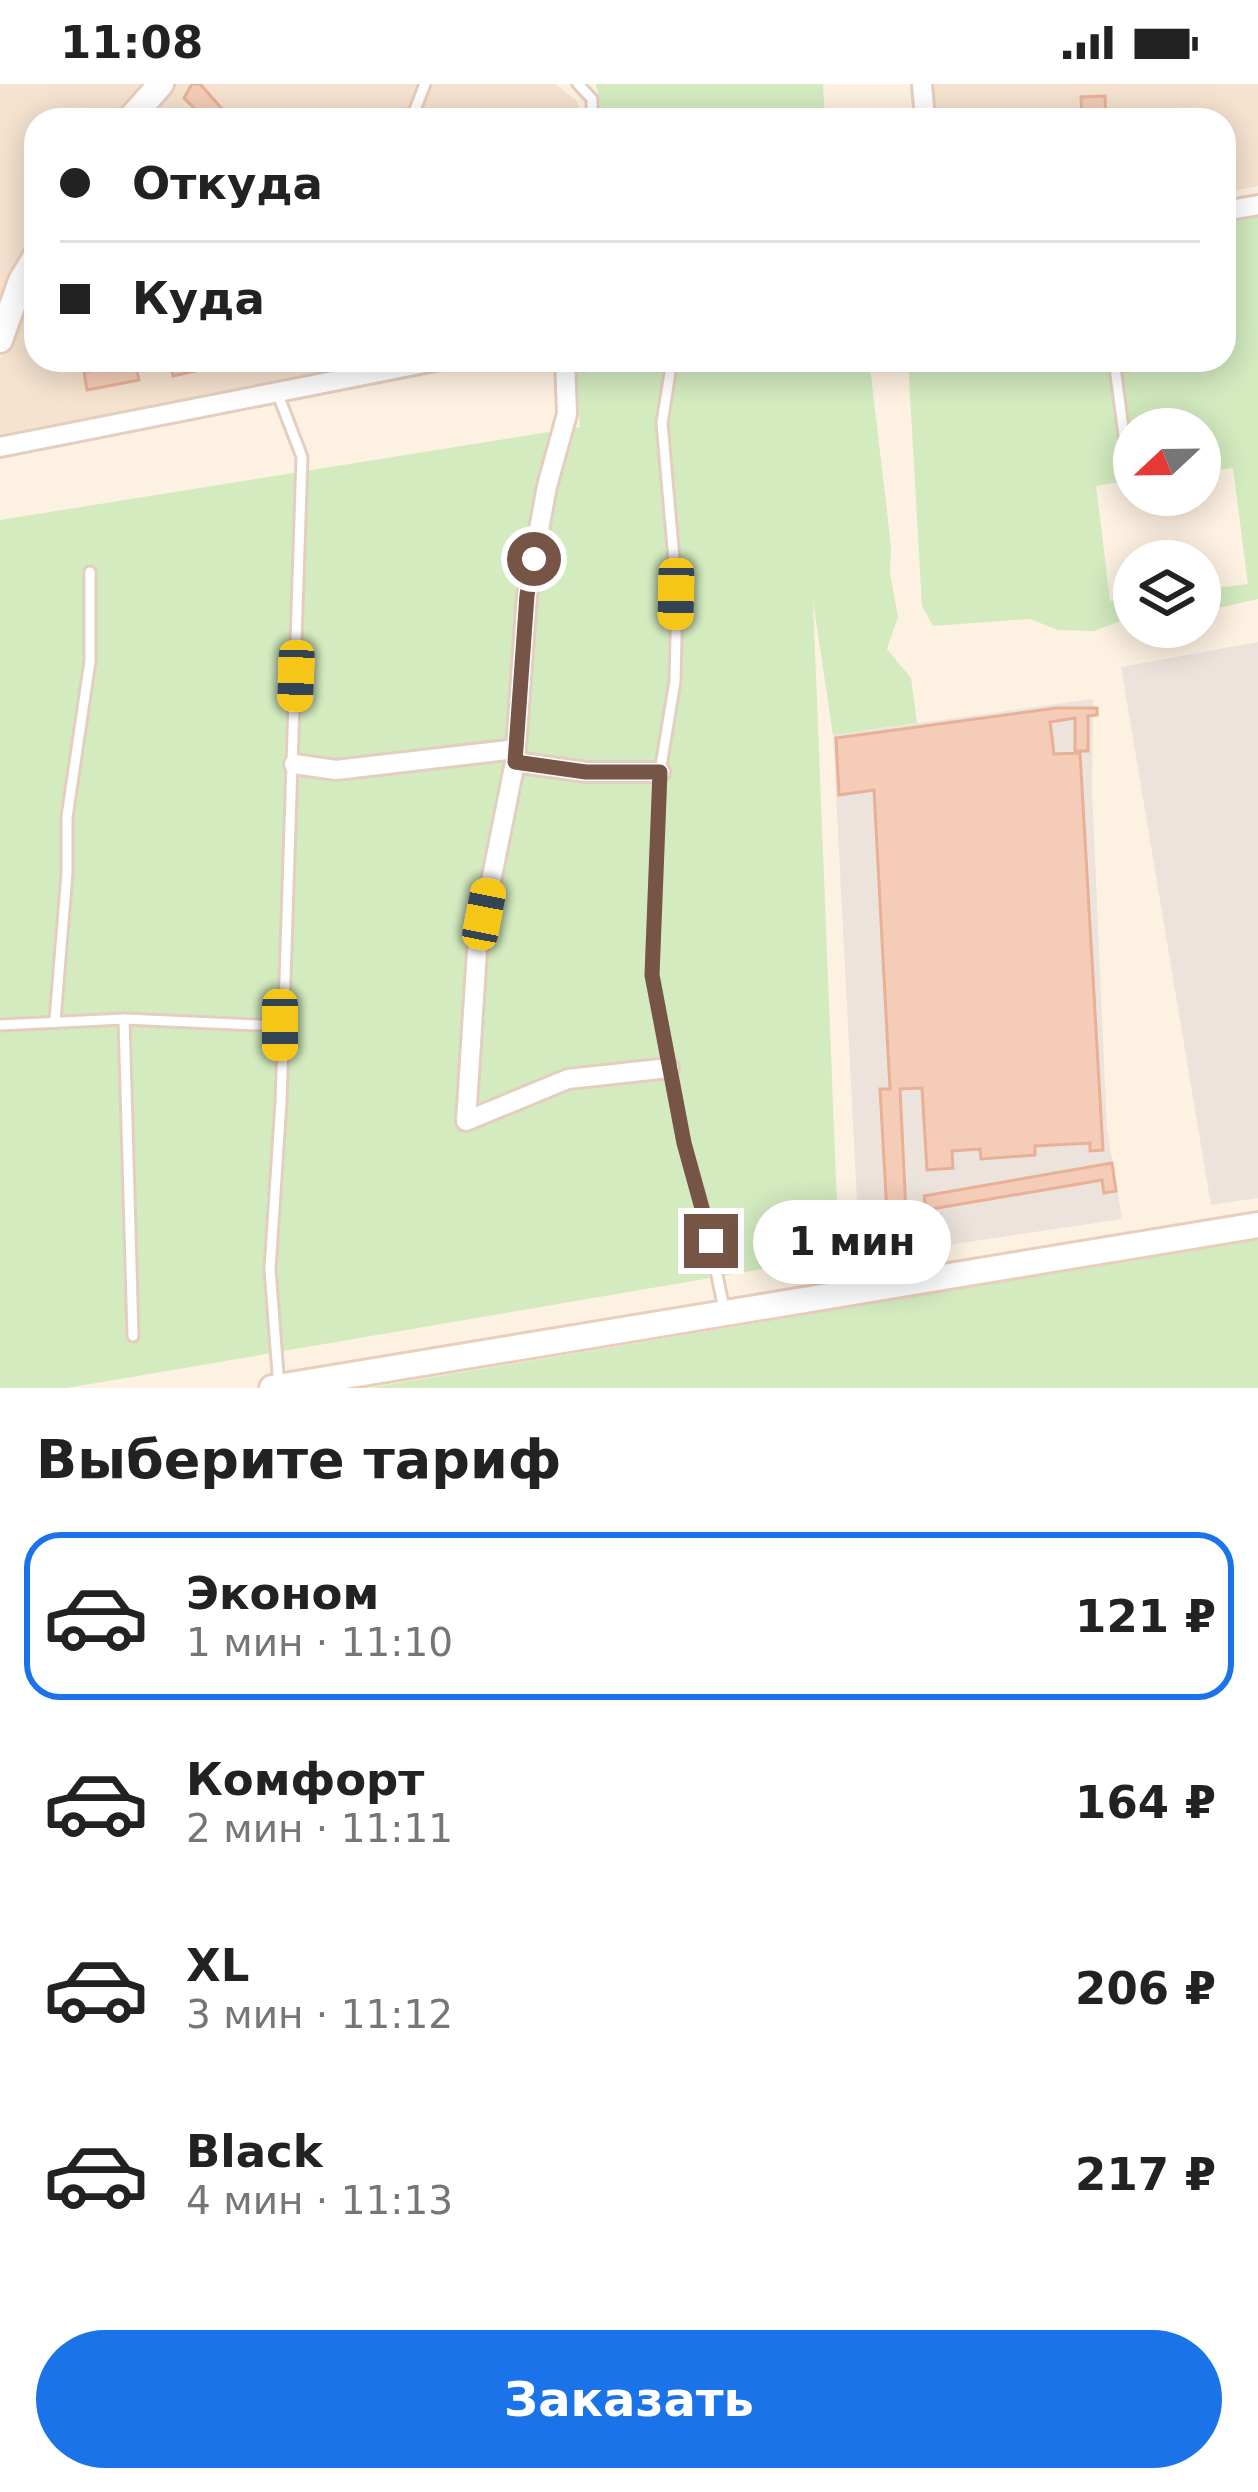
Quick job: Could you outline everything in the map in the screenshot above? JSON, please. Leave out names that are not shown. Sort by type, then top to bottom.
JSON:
[{"type":"street","points":[[140,108],[161,84]]},
{"type":"street","points":[[0,340],[24,276]]},
{"type":"street","points":[[0,447],[379,372]]},
{"type":"street","points":[[565,372],[567,414],[527,595],[515,755],[477,951],[466,1121],[568,1079],[669,1068]]},
{"type":"street","points":[[293,764],[336,770],[515,755],[586,772],[660,772]]},
{"type":"street","points":[[275,1388],[1258,1226]]},
{"type":"lane","points":[[670,372],[662,423],[676,594],[675,681],[660,772],[652,975],[725,1315]]},
{"type":"lane","points":[[1116,372],[1120,408]]},
{"type":"lane","points":[[275,1388],[270,1268],[281,1102],[302,457],[277,392]]},
{"type":"lane","points":[[55,1020],[68,873],[67,817],[90,662],[90,572]]},
{"type":"lane","points":[[0,1025],[124,1019],[280,1025]]},
{"type":"lane","points":[[124,1019],[133,1336]]},
{"type":"shaded area","points":[[0,84],[146,84],[124,108],[24,108],[24,252],[0,301]]},
{"type":"shaded area","points":[[177,84],[555,84],[580,108],[156,108]]},
{"type":"shaded area","points":[[928,84],[1258,84],[1258,186],[1236,191],[1236,108],[930,108]]},
{"type":"shaded area","points":[[24,304],[24,372],[323,372],[0,439],[0,359]]},
{"type":"shaded area","points":[[1258,642],[1258,1198],[1211,1205],[1121,667]]},
{"type":"shaded area","points":[[1093,699],[1092,792],[1107,1129],[1122,1219],[860,1258],[833,735]]},
{"type":"green space","points":[[596,84],[823,84],[824,108],[599,108]]},
{"type":"green space","points":[[1258,215],[1258,599],[1221,607],[1221,587],[1248,584],[1233,468],[1221,469],[1221,408],[1125,408],[1120,372],[1236,372],[1236,220]]},
{"type":"green space","points":[[577,372],[871,375],[898,617],[887,649],[911,678],[917,723],[833,735],[813,601],[839,1256],[67,1388],[0,1388],[0,520],[580,427]]},
{"type":"green space","points":[[909,372],[1112,372],[1116,408],[1113,483],[1096,486],[1113,624],[1094,631],[1058,630],[1030,619],[933,626],[922,606]]},
{"type":"green space","points":[[1258,1239],[1258,1388],[369,1388]]},
{"type":"building","points":[[192,84],[200,84],[221,108],[194,108],[184,98]]},
{"type":"building","points":[[1105,96],[1106,108],[1081,108],[1081,97]]},
{"type":"building","points":[[84,372],[137,372],[139,380],[87,390]]},
{"type":"building","points":[[1056,708],[1097,708],[1097,715],[1088,716],[1088,751],[1075,751],[1075,718],[1050,722],[1054,754],[1080,753],[1103,1150],[1090,1151],[1090,1143],[1035,1146],[1035,1155],[981,1159],[980,1149],[952,1151],[953,1168],[927,1170],[922,1088],[900,1089],[906,1212],[887,1213],[880,1089],[890,1089],[874,790],[839,795],[836,738]]},
{"type":"building","points":[[1112,1163],[1116,1191],[1104,1193],[1102,1180],[926,1210],[924,1196]]},
{"type":"route","points":[[534,559],[527,595],[515,762],[586,772],[660,772],[652,975],[684,1143],[711,1241]]}]
